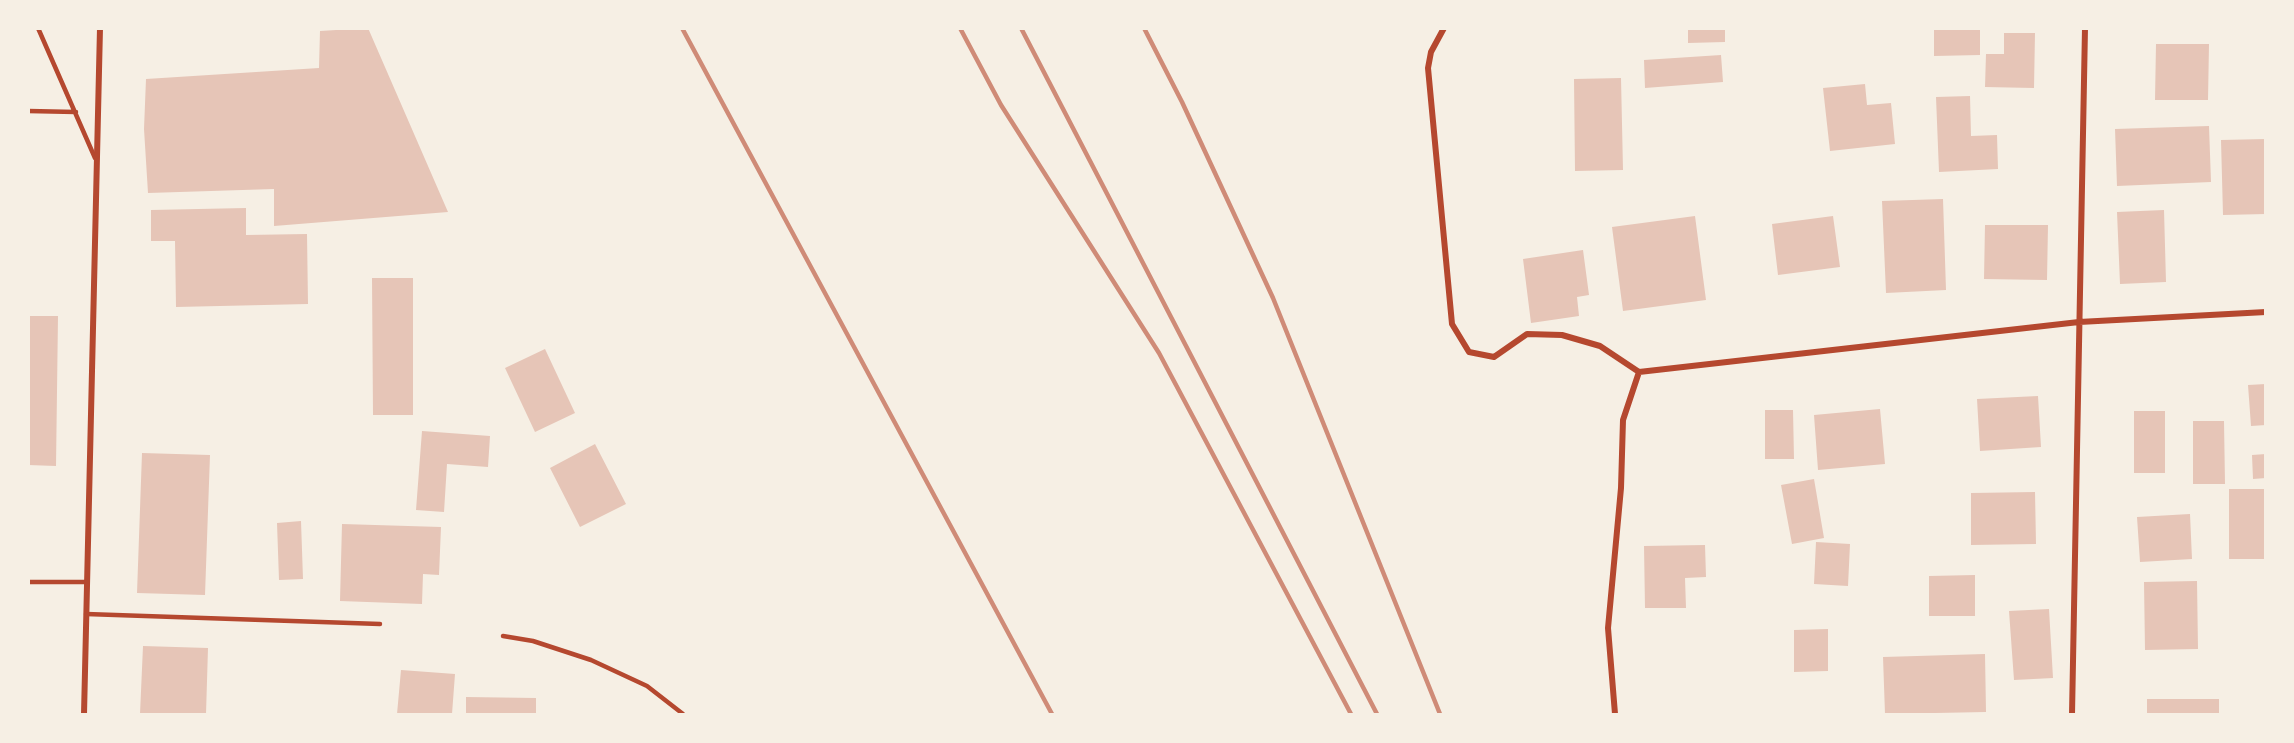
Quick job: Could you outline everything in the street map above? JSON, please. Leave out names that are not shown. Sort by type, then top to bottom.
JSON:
[{"type":"street","points":[[84,714],[100,28]]},
{"type":"street","points":[[1444,28],[1431,52],[1428,68],[1452,324],[1469,352],[1494,357],[1527,334],[1562,335],[1600,346],[1639,372],[2079,322],[2265,312]]},
{"type":"street","points":[[2072,714],[2085,28]]},
{"type":"street","points":[[1616,714],[1608,628],[1621,488],[1623,420],[1639,372]]},
{"type":"lane","points":[[38,28],[96,160]]},
{"type":"lane","points":[[28,111],[76,112]]},
{"type":"lane","points":[[28,582],[87,582]]},
{"type":"lane","points":[[86,614],[380,624]]},
{"type":"lane","points":[[503,636],[533,641],[591,660],[647,686],[683,714]]},
{"type":"building","points":[[368,28],[448,212],[274,226],[274,189],[148,193],[144,129],[146,79],[319,68],[320,31]]},
{"type":"building","points":[[1688,28],[1725,28],[1725,42],[1688,43]]},
{"type":"building","points":[[1934,28],[1980,28],[1980,55],[1934,56]]},
{"type":"building","points":[[2004,33],[2035,33],[2034,88],[1985,87],[1986,54],[2004,54]]},
{"type":"building","points":[[2156,44],[2209,44],[2208,100],[2155,100]]},
{"type":"building","points":[[1721,55],[1723,82],[1645,88],[1644,60]]},
{"type":"building","points":[[1621,78],[1623,170],[1575,171],[1574,79]]},
{"type":"building","points":[[1865,84],[1867,105],[1891,103],[1895,144],[1830,151],[1823,88]]},
{"type":"building","points":[[1970,96],[1971,136],[1997,135],[1998,169],[1939,172],[1936,97]]},
{"type":"building","points":[[2209,126],[2211,182],[2117,186],[2115,129]]},
{"type":"building","points":[[2266,139],[2266,214],[2223,215],[2221,140]]},
{"type":"building","points":[[1943,199],[1946,290],[1886,293],[1882,201]]},
{"type":"building","points":[[246,208],[246,235],[307,234],[308,304],[176,307],[175,241],[151,241],[151,210]]},
{"type":"building","points":[[2164,210],[2166,282],[2120,284],[2117,212]]},
{"type":"building","points":[[1695,216],[1706,300],[1623,311],[1612,227]]},
{"type":"building","points":[[1833,216],[1840,267],[1778,275],[1772,224]]},
{"type":"building","points":[[1985,225],[2048,225],[2047,280],[1984,279]]},
{"type":"building","points":[[1583,250],[1589,295],[1577,297],[1579,316],[1531,323],[1523,259]]},
{"type":"building","points":[[372,278],[413,278],[413,415],[373,415]]},
{"type":"building","points":[[28,316],[58,316],[56,466],[28,465]]},
{"type":"building","points":[[545,349],[575,413],[535,432],[505,368]]},
{"type":"building","points":[[2266,384],[2266,425],[2251,426],[2248,385]]},
{"type":"building","points":[[2038,396],[2041,447],[1980,451],[1977,399]]},
{"type":"building","points":[[1880,409],[1885,464],[1818,470],[1814,415]]},
{"type":"building","points":[[1765,410],[1793,410],[1794,459],[1765,459]]},
{"type":"building","points":[[2134,411],[2165,411],[2165,473],[2134,473]]},
{"type":"building","points":[[2193,421],[2224,421],[2225,484],[2193,484]]},
{"type":"building","points":[[422,431],[490,436],[488,467],[447,464],[444,512],[416,510]]},
{"type":"building","points":[[595,444],[626,504],[580,527],[550,468]]},
{"type":"building","points":[[142,453],[210,455],[205,595],[137,593]]},
{"type":"building","points":[[2266,454],[2266,478],[2253,479],[2252,455]]},
{"type":"building","points":[[1814,479],[1824,538],[1792,544],[1781,485]]},
{"type":"building","points":[[2229,489],[2266,489],[2266,559],[2229,559]]},
{"type":"building","points":[[2035,492],[2036,544],[1971,545],[1971,493]]},
{"type":"building","points":[[2190,514],[2192,559],[2140,562],[2137,517]]},
{"type":"building","points":[[301,521],[303,579],[279,580],[277,523]]},
{"type":"building","points":[[342,524],[441,527],[439,575],[423,574],[422,604],[340,601]]},
{"type":"building","points":[[1816,542],[1850,544],[1848,586],[1814,584]]},
{"type":"building","points":[[1705,545],[1706,577],[1685,578],[1686,608],[1645,608],[1644,546]]},
{"type":"building","points":[[1975,575],[1975,616],[1929,616],[1929,576]]},
{"type":"building","points":[[2197,581],[2198,649],[2145,650],[2144,582]]},
{"type":"building","points":[[2049,609],[2053,678],[2014,680],[2009,611]]},
{"type":"building","points":[[1828,629],[1828,671],[1794,672],[1794,630]]},
{"type":"building","points":[[143,646],[208,648],[206,714],[140,714]]},
{"type":"building","points":[[1985,654],[1986,712],[1885,714],[1883,657]]},
{"type":"building","points":[[401,670],[455,674],[452,714],[397,714]]},
{"type":"building","points":[[466,697],[536,698],[536,714],[466,714]]},
{"type":"building","points":[[2147,699],[2219,699],[2219,714],[2147,714]]},
{"type":"railway","points":[[682,28],[1052,714]]},
{"type":"railway","points":[[960,28],[1001,105],[1159,353],[1351,714]]},
{"type":"railway","points":[[1021,28],[1377,714]]},
{"type":"railway","points":[[1144,28],[1182,102],[1273,298],[1440,714]]}]
